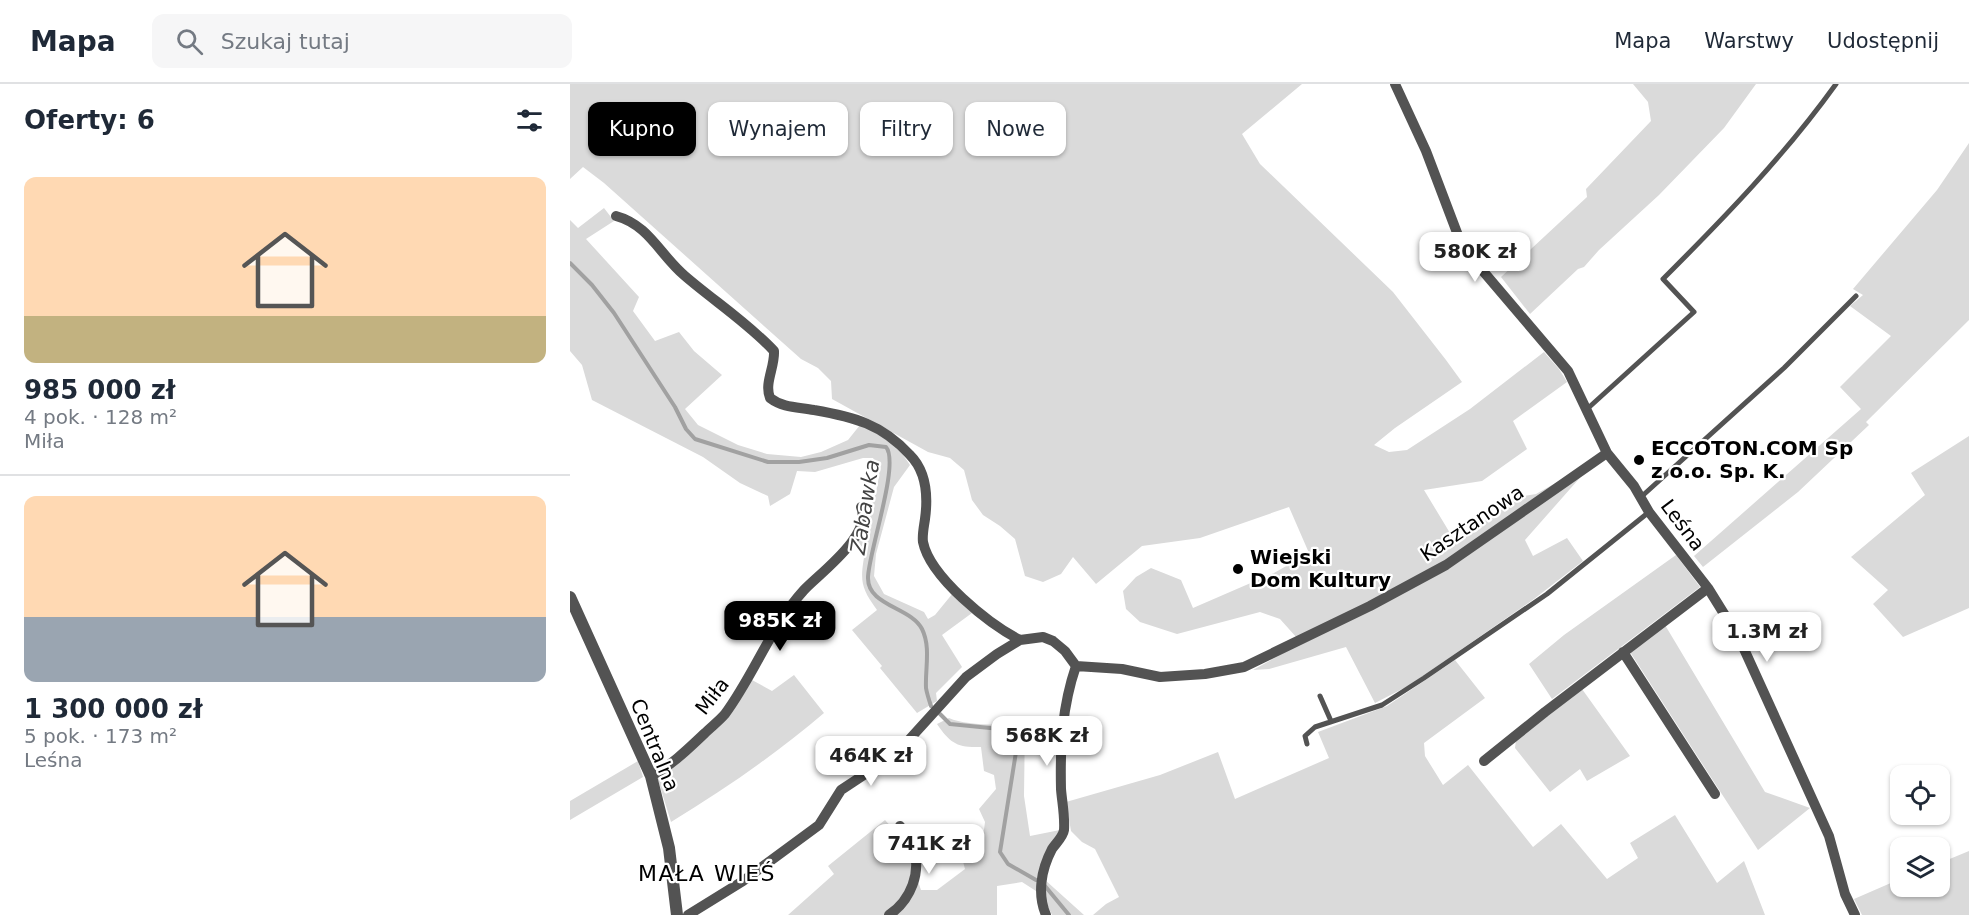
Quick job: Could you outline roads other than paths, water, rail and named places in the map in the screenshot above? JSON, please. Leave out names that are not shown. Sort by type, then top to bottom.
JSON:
[{"type":"street","name":"Leśna","points":[[1395,84],[1426,151],[1459,238],[1471,257],[1568,371],[1606,453],[1634,486],[1649,512],[1708,588],[1739,638],[1829,836],[1845,894],[1855,915]]},
{"type":"street","points":[[616,216],[630,220],[642,229],[682,274],[774,351],[768,383],[771,398],[785,406],[865,421],[893,438],[913,457],[926,484],[927,505],[922,539],[927,556],[974,609],[1001,630],[1020,640]]},
{"type":"street","name":"Kasztanowa","points":[[1076,666],[1122,669],[1160,677],[1205,674],[1244,667],[1370,606],[1446,565],[1606,453]]},
{"type":"street","name":"Miła","points":[[651,776],[670,766],[724,715],[787,611],[804,590],[841,556],[855,536],[862,523],[863,510],[861,507]]},
{"type":"street","points":[[1484,761],[1708,588]]},
{"type":"street","name":"Centralna","points":[[570,597],[651,776],[669,848],[677,915]]},
{"type":"street","points":[[688,915],[743,881],[819,825],[841,790],[897,753],[966,677],[1020,640],[1043,637],[1053,641],[1065,651],[1076,666],[1069,687],[1062,726],[1061,788],[1064,833],[1051,850],[1040,892],[1046,915]]},
{"type":"street","points":[[1623,652],[1715,794]]},
{"type":"street","points":[[889,915],[907,898],[914,879],[914,849],[900,826]]},
{"type":"lane","points":[[1586,410],[1694,312],[1663,279],[1773,164],[1811,119],[1836,84]]},
{"type":"lane","points":[[1641,497],[1784,368],[1856,296]]},
{"type":"lane","points":[[1307,744],[1305,736],[1315,727],[1382,705],[1424,678],[1547,594],[1649,512]]},
{"type":"lane","points":[[1320,696],[1331,721]]},
{"type":"waterway","name":"Zabawka","points":[[570,263],[592,285],[614,313],[675,407],[686,429],[695,439],[768,462],[799,462],[827,458],[869,445],[886,447],[889,456],[887,488],[868,577],[874,594],[909,616],[922,629],[927,651],[926,688],[931,706]]},
{"type":"waterway","name":"Zabawka","points":[[940,714],[950,724],[1010,730],[1016,739],[1016,752],[1000,852],[1008,864],[1036,880]]},
{"type":"waterway","name":"Zabawka","points":[[1045,886],[1069,915]]},
{"type":"place","name":"ECCOTON.COM Sp z o.o. Sp. K.","points":[[1639,460]]},
{"type":"place","name":"Wiejski Dom Kultury","points":[[1238,569]]},
{"type":"district","name":"MAŁA WIEŚ","points":[[707,873]]}]
